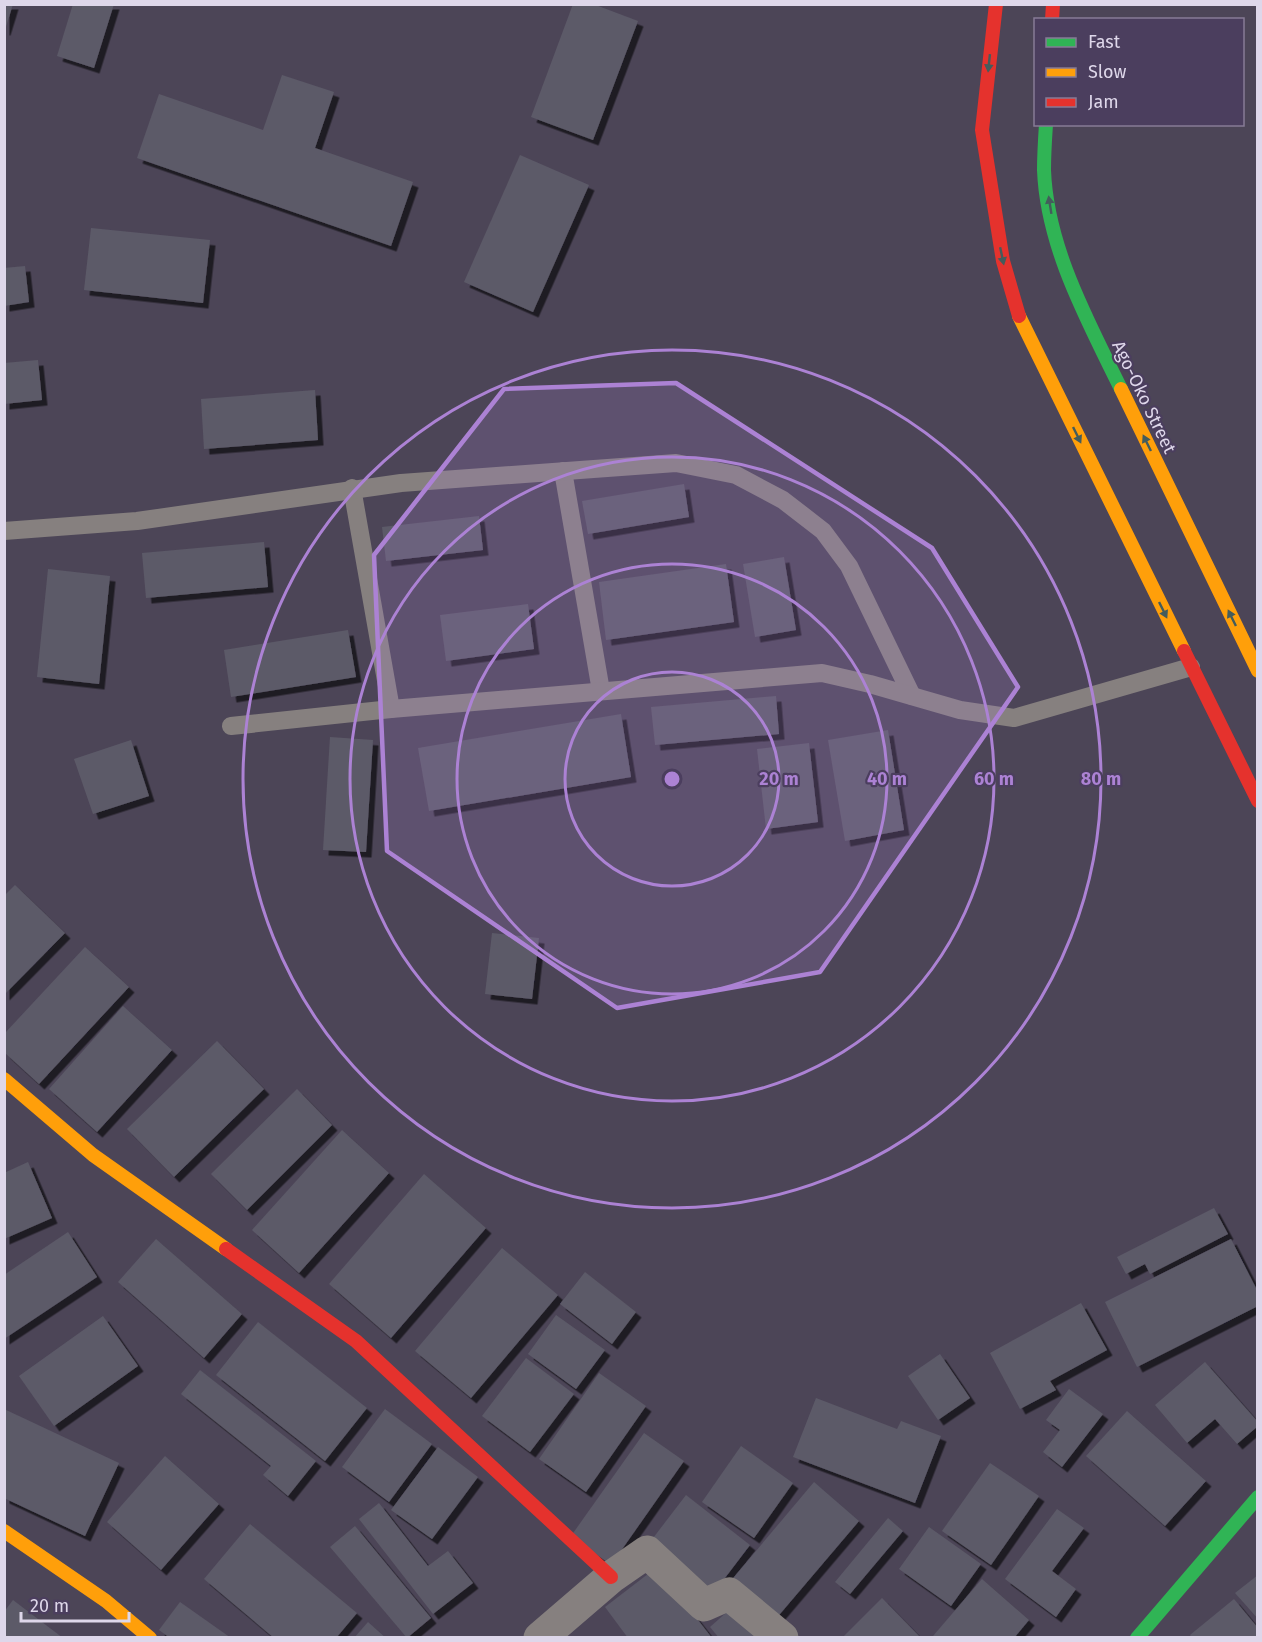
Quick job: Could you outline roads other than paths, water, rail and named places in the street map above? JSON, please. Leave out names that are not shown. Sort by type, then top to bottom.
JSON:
[{"type":"main road","points":[[996,4],[982,130],[1006,271],[1021,322],[1257,801]]},
{"type":"main road","name":"Ago-Oko Street","points":[[1046,126],[1044,171],[1071,286],[1257,671]]},
{"type":"main road","points":[[4,1079],[93,1155],[356,1341],[611,1577]]},
{"type":"main road","points":[[1137,1638],[1257,1497]]},
{"type":"main road","points":[[4,1531],[106,1601],[150,1638]]},
{"type":"street","points":[[540,1638],[611,1577],[647,1552],[704,1605],[729,1594],[782,1638]]},
{"type":"lane","points":[[4,531],[137,521],[352,488],[676,463],[736,475],[783,500],[823,531],[849,566],[912,696]]},
{"type":"lane","points":[[563,471],[601,690]]},
{"type":"lane","points":[[352,488],[391,709]]},
{"type":"lane","points":[[231,726],[601,690],[822,673],[960,710],[1014,718],[1191,667]]}]
